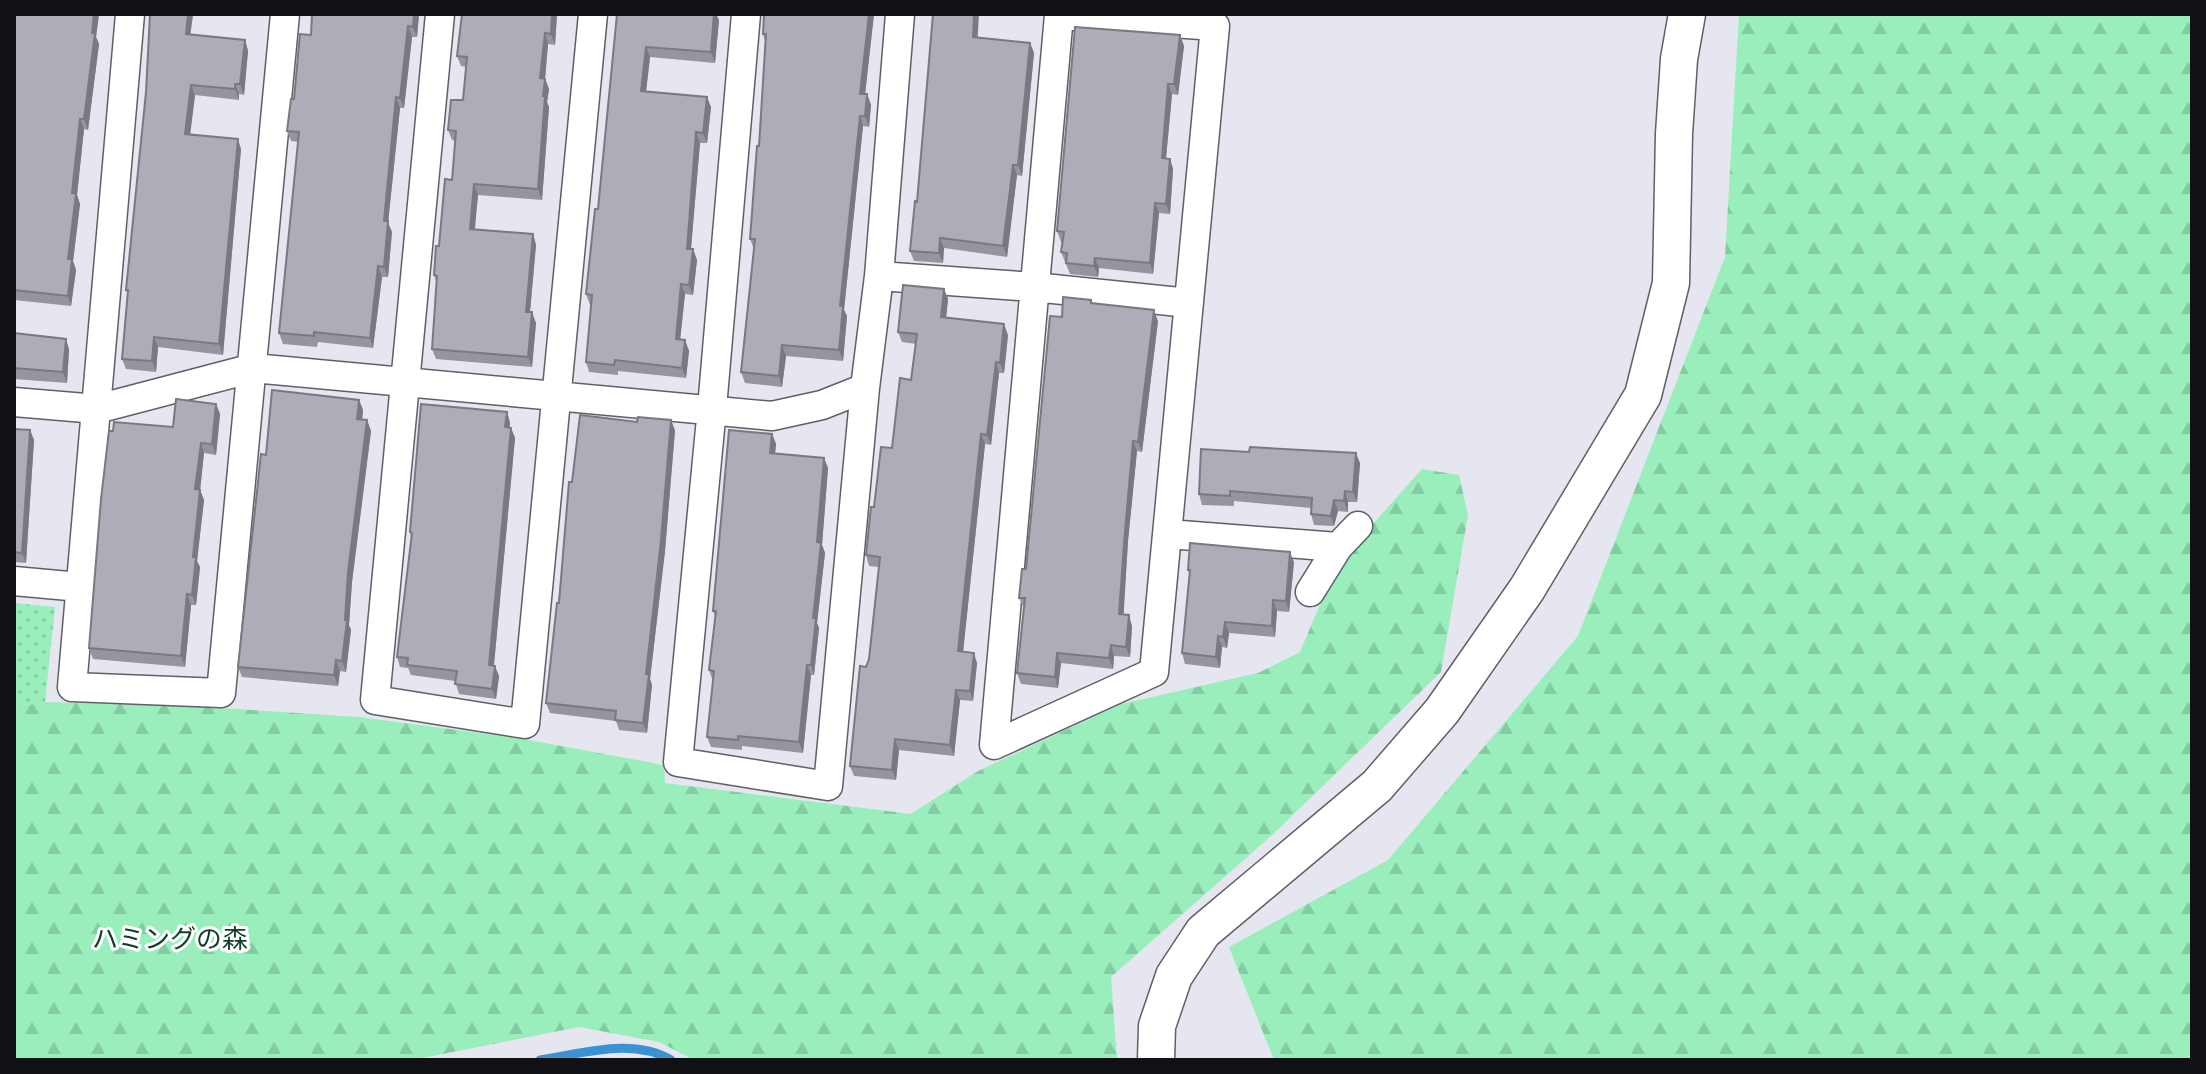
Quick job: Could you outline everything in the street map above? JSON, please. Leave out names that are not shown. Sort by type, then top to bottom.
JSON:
[{"type":"street","points":[[130,14],[72,687],[221,693],[285,14]]},
{"type":"street","points":[[440,14],[375,700],[525,724],[593,14]]},
{"type":"street","points":[[746,14],[678,762],[828,786],[865,388],[879,276],[900,14]]},
{"type":"street","points":[[1156,1060],[1157,1026],[1174,976],[1203,932],[1377,786],[1442,711],[1527,589],[1643,395],[1671,283],[1674,134],[1679,59],[1687,14]]},
{"type":"street","points":[[1059,15],[1215,26],[1189,303],[1154,672],[994,745],[1059,15]]},
{"type":"street","points":[[879,276],[1034,287],[1189,303]]},
{"type":"street","points":[[14,402],[97,409],[253,368],[712,408],[772,416],[822,405],[865,388]]},
{"type":"street","points":[[1310,592],[1338,547],[1358,526]]},
{"type":"street","points":[[1168,534],[1338,547]]},
{"type":"street","points":[[14,581],[80,587]]},
{"type":"green space","points":[[1739,14],[2192,14],[2192,1060],[1274,1060],[1229,947],[1388,860],[1578,636],[1725,257]]},
{"type":"green space","name":"ハミングの森","points":[[1422,469],[1459,475],[1468,515],[1441,672],[1271,836],[1111,977],[1117,1060],[694,1060],[659,1042],[579,1027],[412,1060],[14,1060],[14,708],[45,702],[188,706],[359,717],[518,738],[664,765],[665,783],[911,814],[978,771],[1121,704],[1258,673],[1300,652],[1337,564]]},
{"type":"green space","points":[[14,603],[55,607],[45,702],[14,708]]},
{"type":"building","points":[[14,14],[94,14],[92,33],[95,33],[84,119],[80,119],[72,193],[76,194],[68,259],[72,259],[68,296],[14,290]]},
{"type":"building","points":[[150,14],[188,14],[186,34],[245,40],[240,84],[235,84],[235,89],[191,85],[185,134],[238,139],[219,344],[154,337],[152,361],[122,359]]},
{"type":"building","points":[[312,14],[414,14],[413,27],[408,26],[400,98],[396,97],[384,221],[388,221],[384,267],[378,266],[370,338],[314,332],[314,336],[279,333],[299,132],[287,131],[291,99],[294,99],[300,34],[311,35]]},
{"type":"building","points":[[462,14],[552,14],[551,34],[545,33],[540,78],[545,79],[545,96],[538,189],[474,184],[470,229],[533,234],[526,312],[532,312],[528,357],[432,349],[436,246],[439,246],[445,179],[452,180],[456,131],[448,130],[451,100],[463,100],[467,57],[457,56]]},
{"type":"building","points":[[617,14],[714,14],[711,52],[646,47],[641,91],[707,97],[703,133],[696,132],[687,249],[693,249],[689,285],[681,284],[676,339],[685,340],[682,368],[615,360],[614,365],[586,362],[592,295],[586,294],[595,209],[598,209]]},
{"type":"building","points":[[764,14],[869,14],[860,94],[867,94],[865,116],[860,116],[840,306],[843,306],[839,350],[782,345],[779,376],[741,372],[755,239],[750,239],[766,34],[763,34]]},
{"type":"building","points":[[933,14],[974,14],[973,37],[1030,43],[1018,165],[1013,165],[1003,246],[940,238],[939,253],[910,251]]},
{"type":"building","points":[[1075,27],[1180,35],[1174,84],[1168,84],[1162,158],[1170,159],[1166,204],[1155,203],[1150,263],[1095,258],[1094,266],[1066,263],[1067,253],[1061,252],[1064,232],[1057,231]]},
{"type":"building","points":[[903,285],[944,289],[941,317],[1004,324],[987,435],[981,434],[958,651],[974,653],[970,691],[956,690],[950,745],[895,739],[892,770],[850,766],[860,666],[866,667],[869,659],[880,557],[866,555],[871,507],[874,507],[881,447],[892,448],[900,378],[911,380],[917,334],[898,332]]},
{"type":"building","points":[[1063,297],[1154,310],[1138,442],[1133,441],[1125,531],[1119,614],[1129,615],[1126,647],[1111,645],[1109,658],[1057,653],[1055,677],[1017,673],[1025,598],[1019,598],[1022,569],[1026,569],[1050,316],[1062,317]]},
{"type":"building","points":[[14,333],[66,339],[63,372],[14,368]]},
{"type":"building","points":[[272,390],[359,400],[357,419],[367,420],[348,572],[342,661],[336,660],[334,675],[238,667],[261,454],[266,455]]},
{"type":"building","points":[[176,399],[216,404],[212,444],[201,443],[195,489],[200,490],[193,557],[196,557],[192,595],[187,594],[181,656],[89,648],[109,431],[113,431],[114,422],[173,427]]},
{"type":"building","points":[[421,404],[507,412],[505,427],[511,428],[489,665],[495,666],[492,689],[455,684],[457,671],[407,665],[408,658],[397,657],[412,533]]},
{"type":"building","points":[[580,415],[637,422],[638,417],[671,420],[643,723],[615,720],[616,711],[546,703],[559,603],[569,482],[572,482]]},
{"type":"building","points":[[14,429],[30,430],[22,553],[14,552]]},
{"type":"building","points":[[729,430],[772,434],[770,453],[824,458],[817,542],[821,543],[813,618],[816,618],[811,665],[807,665],[799,742],[738,736],[738,740],[707,737],[714,671],[709,670],[716,611],[713,611]]},
{"type":"building","points":[[1250,447],[1356,453],[1353,492],[1345,491],[1344,501],[1334,500],[1331,516],[1311,514],[1312,498],[1230,491],[1230,496],[1199,494],[1201,449],[1249,452]]},
{"type":"building","points":[[1190,543],[1290,552],[1286,601],[1273,600],[1272,626],[1225,622],[1223,637],[1218,636],[1216,657],[1182,653]]},
{"type":"waterway","points":[[540,1060],[623,1048],[640,1049],[671,1060]]}]
